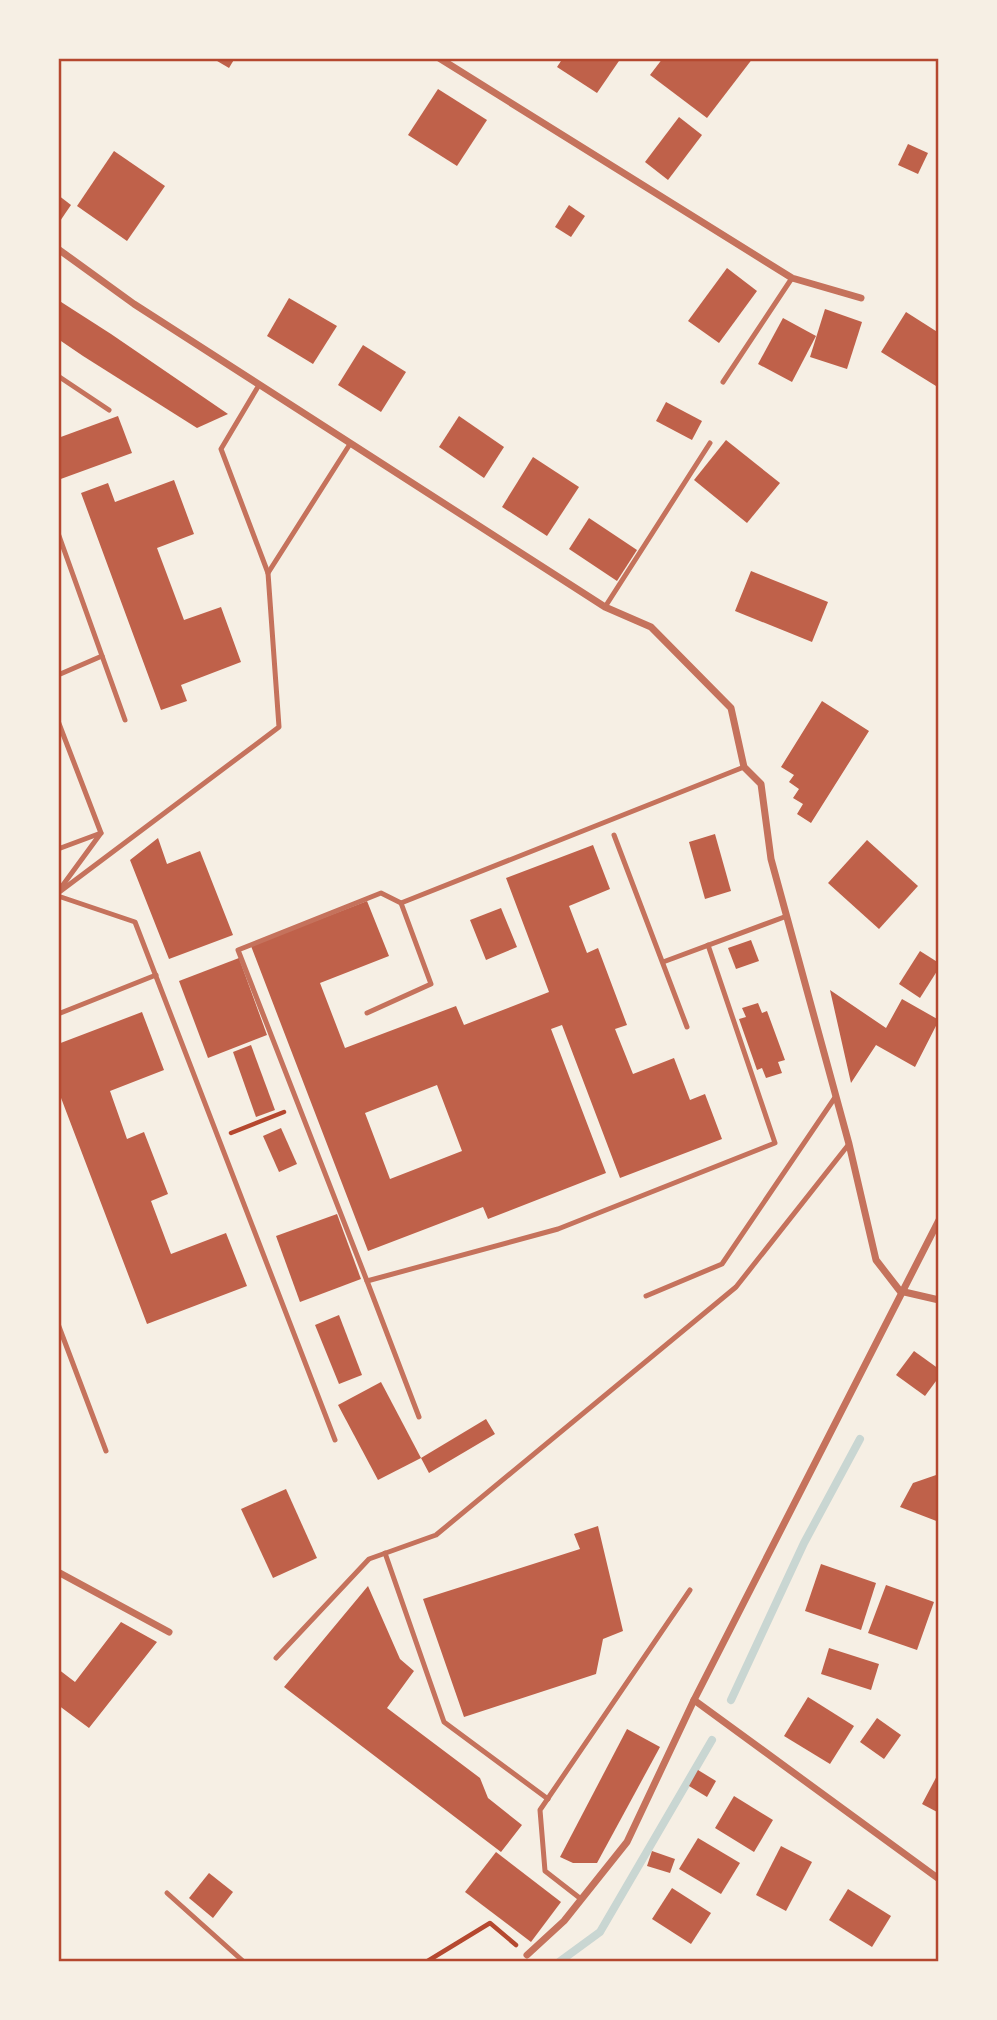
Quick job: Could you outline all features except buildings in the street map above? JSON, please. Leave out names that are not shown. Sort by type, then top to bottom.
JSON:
[{"type":"street","points":[[439,58],[792,278],[861,298]]},
{"type":"street","points":[[58,249],[134,304],[605,607],[650,627],[730,708],[744,767],[761,784],[771,859],[849,1144],[876,1260],[900,1292],[939,1300]]},
{"type":"street","points":[[527,1955],[564,1921],[627,1842],[694,1699],[939,1220]]},
{"type":"street","points":[[58,1572],[169,1632]]},
{"type":"street","points":[[694,1699],[939,1879]]},
{"type":"lane","points":[[723,382],[792,278]]},
{"type":"lane","points":[[58,376],[109,410]]},
{"type":"lane","points":[[58,893],[279,727],[268,573],[222,449],[259,385]]},
{"type":"lane","points":[[605,607],[710,443]]},
{"type":"lane","points":[[268,573],[351,444]]},
{"type":"lane","points":[[58,533],[125,720]]},
{"type":"lane","points":[[58,675],[102,656]]},
{"type":"lane","points":[[58,721],[101,833]]},
{"type":"lane","points":[[401,903],[744,767]]},
{"type":"lane","points":[[58,893],[101,833]]},
{"type":"lane","points":[[58,849],[101,833]]},
{"type":"lane","points":[[614,835],[687,1027]]},
{"type":"lane","points":[[58,893],[135,922],[335,1440]]},
{"type":"lane","points":[[367,1013],[431,984],[401,903],[381,893],[238,950],[419,1417]]},
{"type":"lane","points":[[663,962],[786,916]]},
{"type":"lane","points":[[367,1281],[558,1229],[775,1143],[708,945]]},
{"type":"lane","points":[[58,1014],[156,975]]},
{"type":"lane","points":[[646,1296],[722,1264],[836,1096]]},
{"type":"lane","points":[[275,1658],[369,1559],[436,1535],[736,1287],[849,1144]]},
{"type":"lane","points":[[58,1324],[106,1451]]},
{"type":"lane","points":[[385,1553],[444,1722],[548,1799]]},
{"type":"lane","points":[[581,1899],[545,1871],[540,1810],[691,1590]]},
{"type":"lane","points":[[167,1893],[244,1962]]},
{"type":"path","points":[[219,1138],[298,1106]]},
{"type":"path","points":[[426,1962],[490,1923],[527,1955]]},
{"type":"waterway","points":[[731,1700],[804,1543],[860,1439]]},
{"type":"waterway","points":[[559,1962],[600,1932],[712,1740]]}]
